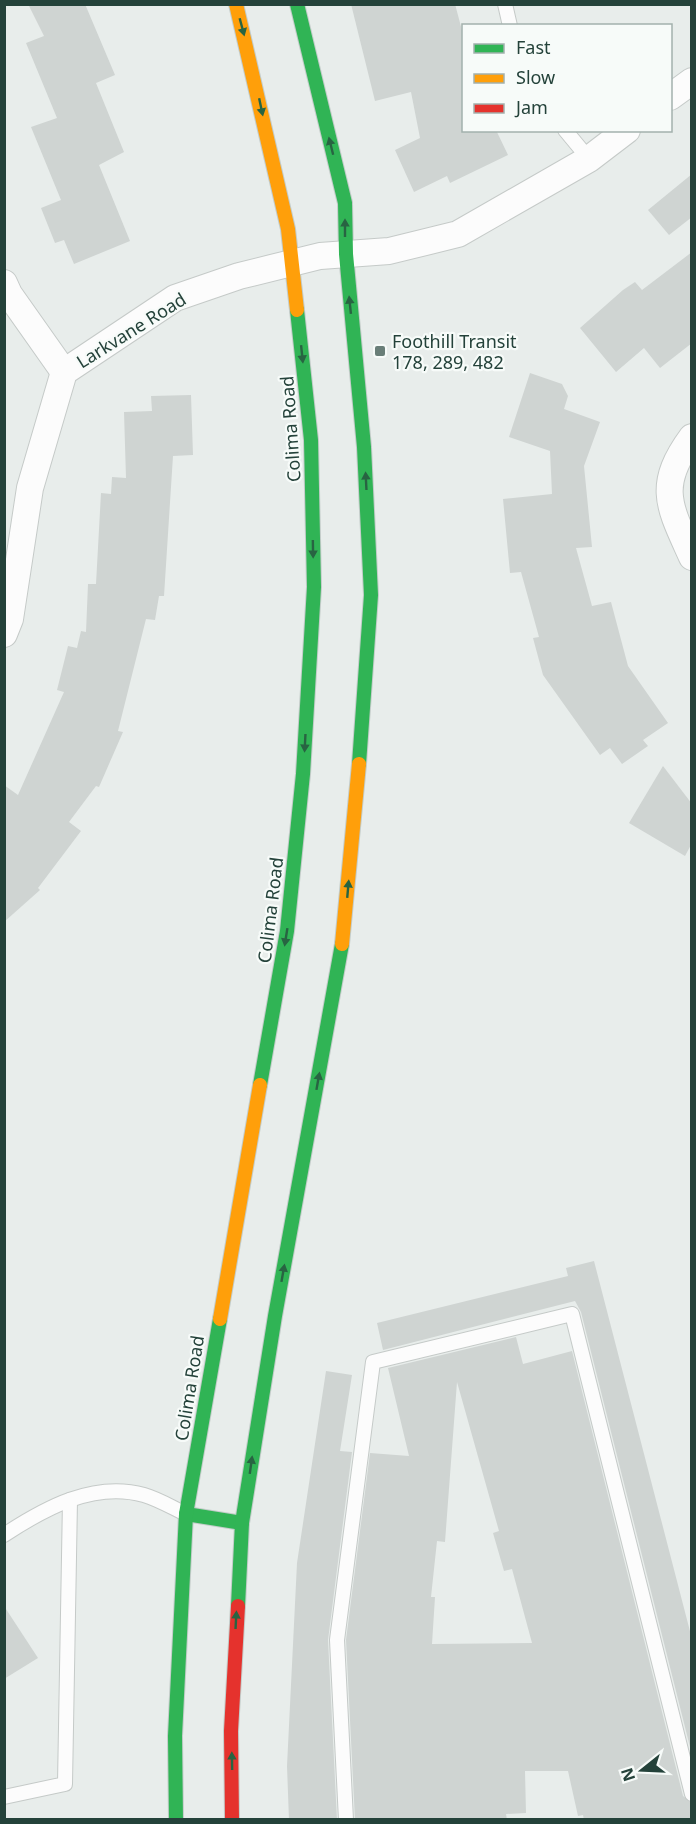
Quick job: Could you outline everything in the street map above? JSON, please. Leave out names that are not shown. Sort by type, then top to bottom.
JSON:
[{"type":"main road","name":"Colima Road","points":[[176,1820],[175,1736],[186,1514],[287,931],[303,774],[314,587],[312,440],[288,229],[236,4]]},
{"type":"main road","points":[[232,1820],[231,1731],[243,1523],[275,1316],[343,941],[361,747],[371,595],[364,447],[346,254],[345,203],[297,4]]},
{"type":"main road","points":[[186,1514],[243,1523]]},
{"type":"street","points":[[672,96],[692,81]]},
{"type":"street","name":"Larkvane Road","points":[[4,634],[10,619],[30,489],[64,372],[175,298],[257,270],[292,262],[320,256],[389,251],[458,234],[589,159],[624,132]]},
{"type":"street","points":[[4,284],[64,372]]},
{"type":"street","points":[[692,436],[670,471],[669,507],[692,557]]},
{"type":"lane","points":[[505,4],[510,24]]},
{"type":"lane","points":[[567,132],[589,159]]},
{"type":"lane","points":[[346,1820],[337,1640],[373,1362],[572,1314],[692,1794]]},
{"type":"lane","points":[[4,1535],[70,1500],[94,1491],[113,1489],[145,1495],[186,1514]]},
{"type":"lane","points":[[4,1797],[65,1784],[70,1500]]},
{"type":"building","points":[[28,4],[85,4],[115,75],[96,83],[124,152],[99,165],[130,241],[74,264],[64,240],[55,243],[41,208],[61,200],[31,127],[57,118],[26,43],[44,36]]},
{"type":"building","points":[[351,4],[455,4],[462,30],[462,132],[497,132],[508,155],[450,183],[447,176],[414,192],[395,150],[420,138],[411,92],[375,101]]},
{"type":"building","points":[[692,174],[692,217],[669,235],[648,210]]},
{"type":"building","points":[[692,252],[692,343],[660,368],[644,348],[616,372],[580,328],[623,290],[635,282],[642,290]]},
{"type":"building","points":[[530,373],[562,384],[568,396],[564,409],[600,422],[584,466],[592,547],[576,548],[592,606],[611,602],[628,666],[668,723],[643,740],[648,746],[622,764],[610,748],[600,755],[543,675],[533,638],[539,637],[521,572],[510,573],[503,499],[552,494],[550,451],[509,437]]},
{"type":"building","points":[[191,395],[193,455],[173,456],[164,596],[159,596],[155,620],[146,619],[118,731],[123,732],[99,787],[96,786],[69,822],[81,831],[38,888],[40,890],[4,922],[4,785],[18,795],[64,692],[57,690],[68,646],[77,648],[81,631],[86,632],[88,584],[96,584],[101,493],[111,494],[112,477],[126,478],[124,412],[152,411],[151,396]]},
{"type":"building","points":[[663,766],[692,804],[692,843],[685,856],[629,823]]},
{"type":"building","points":[[594,1261],[692,1639],[692,1755],[581,1312],[575,1301],[383,1350],[377,1323],[568,1276],[566,1268]]},
{"type":"building","points":[[516,1337],[523,1364],[572,1351],[683,1796],[692,1803],[692,1820],[584,1820],[583,1815],[578,1816],[568,1771],[525,1771],[526,1813],[506,1814],[507,1820],[355,1820],[346,1640],[370,1453],[409,1456],[388,1368]],"holes":[[[457,1382],[499,1531],[493,1533],[504,1571],[512,1569],[532,1643],[432,1644],[435,1597],[431,1597],[437,1541],[445,1542]]]},
{"type":"building","points":[[326,1371],[352,1375],[340,1451],[352,1452],[328,1640],[337,1820],[289,1820],[287,1766],[297,1563]]},
{"type":"building","points":[[4,1606],[38,1658],[4,1679]]},
{"type":"traffic: fast","points":[[297,4],[345,203],[346,254],[364,447],[371,595],[359,764]]},
{"type":"traffic: fast","points":[[260,1085],[287,931],[303,774],[314,587],[311,440],[297,310]]},
{"type":"traffic: fast","points":[[238,1606],[242,1523],[275,1316],[342,944]]},
{"type":"traffic: fast","points":[[176,1820],[175,1736],[186,1514],[220,1319]]},
{"type":"traffic: fast","points":[[186,1514],[242,1523]]},
{"type":"traffic: slow","points":[[236,4],[288,229],[297,310]]},
{"type":"traffic: slow","points":[[342,944],[359,764]]},
{"type":"traffic: slow","points":[[220,1319],[260,1085]]},
{"type":"traffic: jam","points":[[232,1820],[231,1731],[238,1606]]},
{"type":"place","name":"Foothill Transit 178, 289, 482","points":[[380,351]]}]
